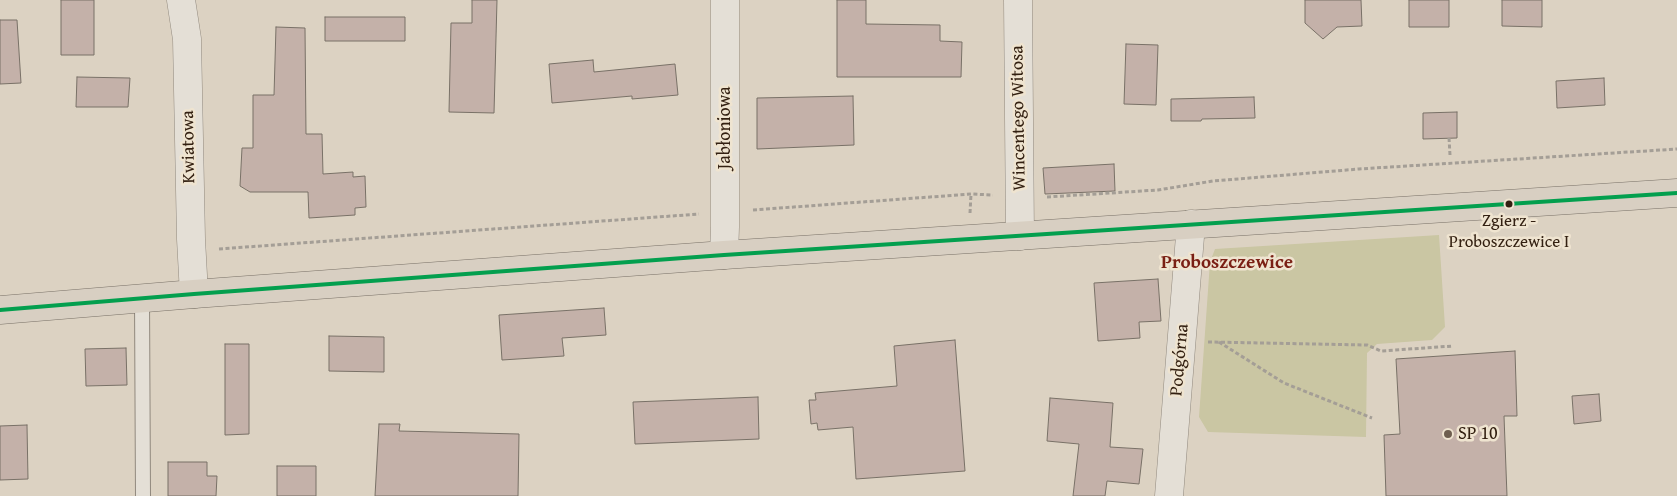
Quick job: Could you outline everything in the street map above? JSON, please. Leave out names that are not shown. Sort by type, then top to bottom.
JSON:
[{"type":"main road","points":[[0,310],[724,255],[1677,193]]},
{"type":"street","name":"Kwiatowa","points":[[181,0],[187,38],[191,251],[194,294]]},
{"type":"street","name":"Jabłoniowa","points":[[724,255],[725,0]]},
{"type":"street","name":"Wincentego Witosa","points":[[1018,0],[1020,236]]},
{"type":"street","name":"Podgórna","points":[[1169,496],[1191,224]]},
{"type":"lane","points":[[142,298],[143,496]]},
{"type":"path","points":[[1449,138],[1450,155]]},
{"type":"path","points":[[745,210],[971,194],[1020,198],[1158,190],[1213,181],[1359,169],[1677,149]]},
{"type":"path","points":[[191,251],[705,214]]},
{"type":"path","points":[[1182,340],[1366,345],[1381,351],[1453,346]]},
{"type":"path","points":[[1218,342],[1284,383],[1372,418]]},
{"type":"shaded area","points":[[1439,235],[1445,327],[1432,340],[1377,344],[1367,353],[1366,437],[1208,432],[1199,417],[1210,262],[1215,249]]},
{"type":"building","points":[[61,0],[94,0],[94,55],[61,55]]},
{"type":"building","points":[[472,0],[497,0],[494,113],[449,112],[451,23],[472,23]]},
{"type":"building","points":[[837,0],[866,0],[866,24],[940,25],[940,41],[962,42],[961,77],[837,77]]},
{"type":"building","points":[[1305,0],[1361,0],[1362,26],[1337,27],[1323,39],[1305,23]]},
{"type":"building","points":[[1409,0],[1449,0],[1449,27],[1409,27]]},
{"type":"building","points":[[1502,0],[1542,0],[1542,27],[1502,26]]},
{"type":"building","points":[[325,17],[405,17],[405,41],[325,41]]},
{"type":"building","points":[[0,20],[17,20],[21,83],[0,84]]},
{"type":"building","points":[[276,27],[305,28],[306,134],[322,134],[323,174],[353,172],[353,177],[365,176],[366,207],[355,208],[355,215],[309,218],[308,192],[250,192],[240,186],[242,148],[253,148],[253,95],[274,95]]},
{"type":"building","points":[[1126,44],[1158,45],[1156,105],[1124,104]]},
{"type":"building","points":[[593,60],[594,72],[675,64],[678,95],[632,99],[632,96],[552,103],[549,64]]},
{"type":"building","points":[[77,77],[130,78],[128,107],[76,107]]},
{"type":"building","points":[[1604,78],[1605,105],[1557,108],[1556,81]]},
{"type":"building","points":[[853,96],[854,145],[757,149],[757,98]]},
{"type":"building","points":[[1254,97],[1255,118],[1171,121],[1171,99]]},
{"type":"building","points":[[1457,112],[1457,138],[1423,139],[1423,113]]},
{"type":"building","points":[[1114,164],[1115,191],[1045,194],[1043,168]]},
{"type":"building","points":[[1158,279],[1161,321],[1139,322],[1140,338],[1098,341],[1094,283]]},
{"type":"building","points":[[604,308],[606,335],[562,338],[564,356],[502,360],[499,315]]},
{"type":"building","points":[[329,336],[384,337],[384,372],[329,371]]},
{"type":"building","points":[[955,340],[965,471],[856,479],[853,427],[818,430],[817,423],[811,424],[809,400],[816,400],[815,393],[897,386],[894,346]]},
{"type":"building","points":[[225,344],[249,344],[249,434],[225,435]]},
{"type":"building","points":[[126,348],[127,385],[86,386],[85,349]]},
{"type":"building","points":[[1515,351],[1517,416],[1504,416],[1507,496],[1386,496],[1384,435],[1400,434],[1396,359]]},
{"type":"building","points":[[1599,394],[1601,421],[1574,424],[1572,396]]},
{"type":"building","points":[[758,397],[759,439],[635,444],[633,402]]},
{"type":"building","points":[[1050,398],[1113,403],[1110,447],[1143,449],[1139,484],[1107,481],[1105,496],[1073,496],[1079,444],[1047,441]]},
{"type":"building","points":[[379,424],[400,424],[399,431],[519,434],[518,496],[375,496]]},
{"type":"building","points":[[27,425],[28,479],[0,480],[0,426]]},
{"type":"building","points":[[168,462],[207,462],[207,476],[217,476],[216,496],[168,496]]},
{"type":"building","points":[[277,466],[316,466],[316,496],[277,496]]},
{"type":"transit line","points":[[0,310],[724,255],[1677,193]]},
{"type":"place","name":"Zgierz - Proboszczewice I","points":[[1509,204]]},
{"type":"place","name":"SP 10","points":[[1448,434]]},
{"type":"district","name":"Proboszczewice","points":[[1227,263]]}]
